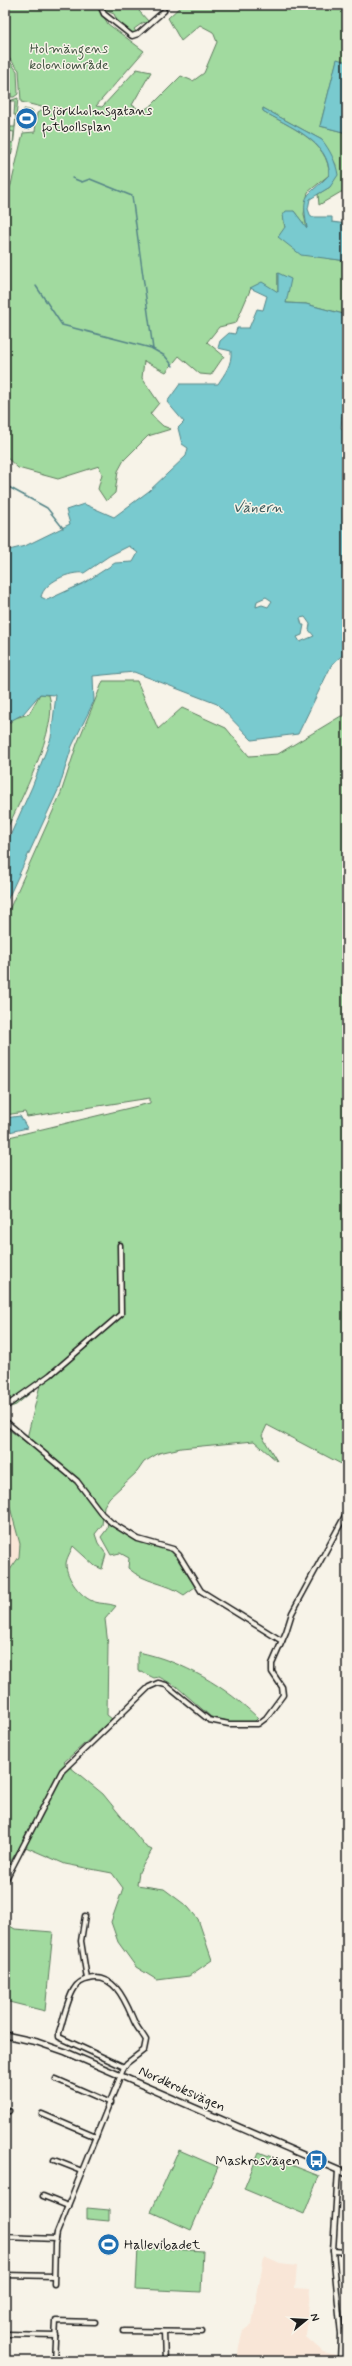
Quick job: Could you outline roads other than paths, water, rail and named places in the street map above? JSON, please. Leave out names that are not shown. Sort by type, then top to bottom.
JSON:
[{"type":"street","points":[[100,5],[104,14],[132,36],[138,34],[164,12]]},
{"type":"street","points":[[5,1408],[50,1375],[121,1314],[120,1245]]},
{"type":"street","points":[[5,1421],[77,1481],[102,1514],[112,1523],[138,1539],[173,1549],[179,1554],[201,1591],[282,1641]]},
{"type":"street","points":[[5,1881],[62,1771],[149,1687],[158,1684],[166,1685],[212,1721],[228,1724],[258,1724],[266,1718],[283,1695],[282,1687],[273,1675],[271,1668],[292,1613],[347,1512]]},
{"type":"street","points":[[85,1916],[81,1941],[87,1979]]},
{"type":"street","points":[[54,2284],[56,2239],[68,2206],[124,2068],[127,2063],[144,2050],[146,2040],[138,2028],[122,1994],[104,1981],[96,1978],[87,1979],[79,1983],[71,1995],[59,2036],[65,2042],[124,2068]]},
{"type":"street","name":"Nordkroksvägen","points":[[5,2035],[54,2048],[347,2174]]},
{"type":"street","points":[[56,2080],[111,2103]]},
{"type":"street","points":[[42,2114],[96,2138]]},
{"type":"street","points":[[54,2160],[82,2171]]},
{"type":"street","points":[[338,2170],[333,2251],[341,2335],[340,2361]]},
{"type":"street","points":[[43,2196],[68,2206]]},
{"type":"street","points":[[5,2237],[56,2239]]},
{"type":"street","points":[[333,2251],[347,2252]]},
{"type":"street","points":[[5,2275],[54,2276]]},
{"type":"street","points":[[84,2361],[54,2360],[56,2321],[95,2322]]},
{"type":"street","points":[[124,2331],[201,2332]]},
{"type":"street","points":[[164,2332],[165,2361]]},
{"type":"street","points":[[5,2334],[56,2336]]},
{"type":"water","points":[[337,59],[347,62],[347,133],[320,126]]},
{"type":"water","points":[[263,108],[322,140],[330,152],[336,165],[338,175],[330,187],[310,199],[308,209],[311,217],[332,217],[332,222],[347,224],[347,261],[301,255],[278,237],[285,227],[283,215],[286,211],[294,211],[307,228],[305,201],[310,193],[329,175],[328,163],[323,153],[306,136],[263,111]]},
{"type":"water","name":"Vänern","points":[[278,273],[291,279],[286,303],[306,304],[347,315],[347,416],[342,416],[341,428],[347,432],[347,658],[344,654],[332,664],[298,734],[252,740],[217,704],[134,672],[93,676],[94,701],[72,746],[59,788],[5,905],[5,847],[32,787],[51,738],[56,695],[40,694],[23,714],[5,724],[5,551],[25,546],[70,524],[66,510],[84,504],[114,517],[149,491],[186,456],[188,448],[182,444],[178,428],[184,422],[167,402],[180,384],[218,384],[228,369],[231,356],[231,351],[218,348],[220,341],[229,333],[235,334],[237,328],[249,328],[257,309],[263,310],[267,296],[250,288],[262,282],[278,292]],"holes":[[[129,546],[138,553],[133,562],[115,563],[84,583],[47,600],[41,597],[43,592],[52,582],[72,574],[84,573],[109,556]],[[266,597],[272,601],[268,607],[262,605],[256,607],[257,601]],[[305,617],[310,624],[309,630],[314,636],[300,642],[297,637],[302,635],[304,625],[302,625],[300,618]]]},
{"type":"water","points":[[20,1116],[27,1128],[5,1133],[5,1118]]},
{"type":"waterway","points":[[72,178],[82,182],[90,179],[132,196],[153,349]]},
{"type":"waterway","points":[[36,286],[62,325],[151,348],[165,356],[173,366]]},
{"type":"waterway","points":[[5,485],[47,508],[63,528]]},
{"type":"place","name":"Björkholmsgatans fotbollsplan","points":[[27,119]]},
{"type":"place","name":"Maskrosvägen","points":[[316,2161]]},
{"type":"place","name":"Hallevibadet","points":[[109,2245]]},
{"type":"park label","name":"Holmängens koloniområde","points":[[69,58]]}]
